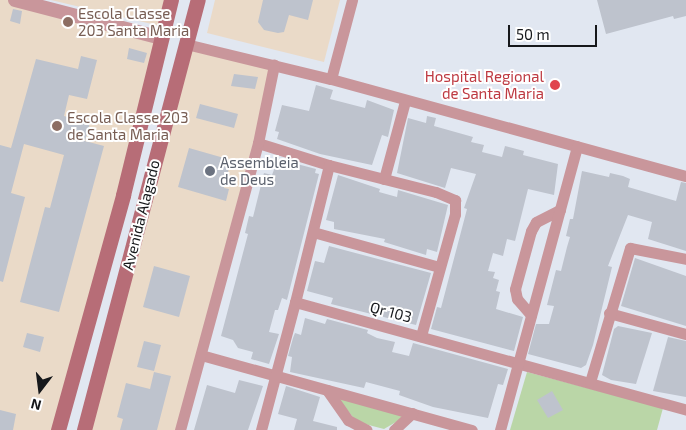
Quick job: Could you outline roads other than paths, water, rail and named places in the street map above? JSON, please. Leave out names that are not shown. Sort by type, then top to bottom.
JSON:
[{"type":"main road","name":"Avenida Alagado","points":[[58,430],[123,195],[147,91],[172,0]]},
{"type":"main road","name":"Avenida Alagado","points":[[84,430],[127,271],[149,178],[198,0]]},
{"type":"main road","points":[[147,91],[146,117],[132,173],[149,178]]},
{"type":"main road","points":[[123,195],[132,194],[137,199],[121,254],[127,271]]},
{"type":"street","points":[[15,0],[30,2],[161,38]]},
{"type":"street","points":[[332,79],[352,0]]},
{"type":"street","points":[[186,44],[332,79],[405,101],[686,176]]},
{"type":"street","points":[[180,430],[258,143],[274,65]]},
{"type":"street","points":[[384,179],[405,101]]},
{"type":"street","points":[[258,143],[329,165],[436,192],[455,200],[455,214],[421,336]]},
{"type":"street","points":[[500,430],[577,146]]},
{"type":"street","points":[[261,430],[329,165]]},
{"type":"street","points":[[531,315],[517,299],[515,289],[531,231],[536,222],[560,210]]},
{"type":"street","points":[[313,232],[439,266]]},
{"type":"street","points":[[590,382],[630,248],[686,259]]},
{"type":"street","name":"Qr 103","points":[[295,302],[518,362],[686,410]]},
{"type":"street","points":[[610,313],[686,334]]},
{"type":"street","points":[[200,355],[472,430]]},
{"type":"street","points":[[327,390],[348,420],[367,430]]},
{"type":"street","points":[[394,430],[412,414]]},
{"type":"place","name":"Escola Classe 203 Santa Maria","points":[[68,22]]},
{"type":"place","name":"Hospital Regional de Santa Maria","points":[[555,85]]},
{"type":"place","name":"Escola Classe 203 de Santa Maria","points":[[57,126]]},
{"type":"place","name":"Assembleia de Deus","points":[[210,171]]}]
